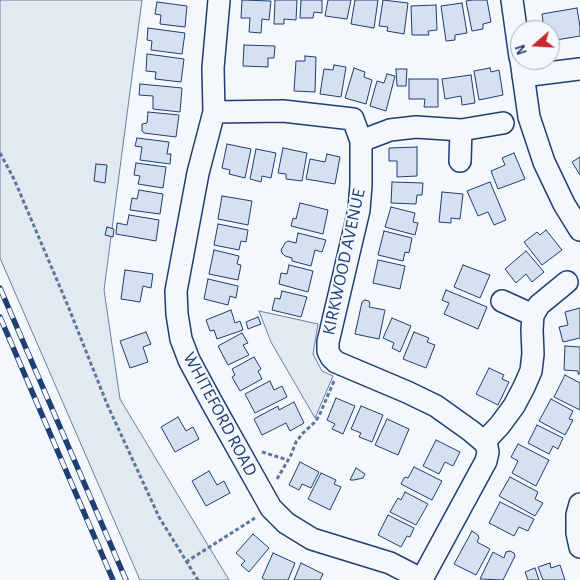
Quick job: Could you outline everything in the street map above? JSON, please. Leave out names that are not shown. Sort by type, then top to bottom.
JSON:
[{"type":"street","name":"WHITEFORD ROAD","points":[[219,0],[213,68],[214,112],[194,191],[176,291],[181,339],[211,401],[271,508],[286,523],[312,539],[390,563],[423,580]]},
{"type":"street","points":[[512,0],[515,20]]},
{"type":"street","points":[[560,67],[580,68]]},
{"type":"street","points":[[522,70],[529,117],[544,162],[564,204],[580,230]]},
{"type":"street","name":"KIRKWOOD AVENUE","points":[[214,112],[283,111],[353,119],[362,140],[359,210],[328,342],[328,351],[331,357],[342,364],[436,406],[484,442]]},
{"type":"street","points":[[362,140],[390,130],[416,126],[461,130],[503,124]]},
{"type":"street","points":[[460,161],[461,130]]},
{"type":"street","points":[[423,580],[486,461],[488,452],[484,442],[514,406],[531,371],[533,315],[539,305],[567,282]]},
{"type":"street","points":[[502,301],[533,315]]},
{"type":"street","points":[[580,504],[577,515],[577,532],[580,548]]},
{"type":"path","points":[[0,153],[14,179],[107,404],[159,517],[198,580]]},
{"type":"path","points":[[186,562],[271,508],[277,478],[291,455],[296,442],[319,416],[342,364]]},
{"type":"shaded area","points":[[0,0],[142,0],[104,290],[120,399],[229,580],[140,580],[0,258]]},
{"type":"shaded area","points":[[259,311],[318,324],[313,354],[322,371],[333,376],[315,418],[271,342]]},
{"type":"building","points":[[242,0],[271,1],[269,20],[262,19],[261,33],[249,32],[250,18],[241,18]]},
{"type":"building","points":[[275,0],[297,0],[296,20],[284,19],[284,24],[274,24]]},
{"type":"building","points":[[301,0],[322,0],[322,13],[314,12],[313,18],[300,18]]},
{"type":"building","points":[[328,0],[351,0],[347,19],[325,16]]},
{"type":"building","points":[[355,0],[378,0],[374,28],[351,24]]},
{"type":"building","points":[[383,0],[408,3],[404,34],[387,31],[388,27],[379,26]]},
{"type":"building","points":[[487,0],[491,22],[483,24],[483,29],[472,31],[466,1]]},
{"type":"building","points":[[157,2],[187,6],[185,27],[160,24],[161,15],[155,14]]},
{"type":"building","points":[[462,3],[467,33],[455,35],[455,40],[446,41],[441,6]]},
{"type":"building","points":[[436,5],[437,30],[428,31],[429,35],[412,35],[411,6]]},
{"type":"building","points":[[577,8],[580,36],[560,39],[560,20],[543,20],[542,14]]},
{"type":"building","points":[[148,28],[185,33],[182,54],[151,50],[152,41],[147,40]]},
{"type":"building","points":[[244,45],[275,46],[274,58],[268,58],[268,67],[243,66]]},
{"type":"building","points":[[147,54],[184,59],[181,82],[155,79],[156,72],[146,71]]},
{"type":"building","points":[[305,56],[316,57],[315,92],[294,91],[296,61],[305,61]]},
{"type":"building","points":[[334,65],[346,67],[341,97],[320,94],[324,69],[333,70]]},
{"type":"building","points":[[354,68],[365,72],[364,77],[372,80],[366,104],[345,98]]},
{"type":"building","points":[[490,68],[491,72],[499,70],[503,95],[479,100],[474,71]]},
{"type":"building","points":[[396,69],[407,69],[406,86],[397,86]]},
{"type":"building","points":[[387,74],[395,76],[386,111],[370,106],[377,81],[384,83]]},
{"type":"building","points":[[471,75],[475,103],[462,105],[461,96],[445,99],[442,79]]},
{"type":"building","points":[[409,79],[438,79],[438,107],[424,107],[425,99],[409,99]]},
{"type":"building","points":[[140,84],[182,88],[180,112],[153,109],[153,96],[139,95]]},
{"type":"building","points":[[148,112],[179,115],[176,137],[144,133],[142,131],[142,124],[147,123]]},
{"type":"building","points":[[137,138],[169,142],[167,154],[171,154],[170,164],[140,160],[142,147],[135,146]]},
{"type":"building","points":[[227,144],[251,149],[245,178],[229,174],[230,170],[222,168]]},
{"type":"building","points":[[417,147],[417,176],[397,177],[397,161],[389,161],[389,148]]},
{"type":"building","points":[[283,148],[307,153],[302,181],[286,179],[286,174],[278,173]]},
{"type":"building","points":[[256,149],[276,153],[271,178],[262,176],[261,182],[250,179]]},
{"type":"building","points":[[514,153],[525,179],[498,189],[491,171],[505,165],[502,158]]},
{"type":"building","points":[[327,154],[340,157],[335,184],[306,179],[310,159],[325,162]]},
{"type":"building","points":[[580,157],[580,175],[572,162]]},
{"type":"building","points":[[136,163],[166,167],[163,188],[138,184],[140,176],[134,175]]},
{"type":"building","points":[[96,164],[107,165],[105,183],[94,181]]},
{"type":"building","points":[[392,182],[423,183],[422,195],[417,195],[416,204],[391,203]]},
{"type":"building","points":[[490,182],[506,220],[494,225],[488,212],[478,216],[467,191]]},
{"type":"building","points":[[139,190],[163,194],[160,214],[130,210],[132,198],[137,199]]},
{"type":"building","points":[[442,192],[463,194],[460,219],[451,218],[451,223],[439,222]]},
{"type":"building","points":[[222,196],[252,201],[248,225],[218,219]]},
{"type":"building","points":[[300,203],[328,210],[323,234],[291,226],[293,218],[296,219]]},
{"type":"building","points":[[391,207],[415,213],[413,222],[418,223],[415,235],[385,227]]},
{"type":"building","points":[[129,215],[159,220],[156,241],[116,234],[117,223],[127,225]]},
{"type":"building","points":[[218,224],[248,230],[246,242],[241,241],[239,250],[214,245]]},
{"type":"building","points":[[107,227],[114,229],[113,237],[105,235]]},
{"type":"building","points":[[546,230],[562,250],[542,265],[524,242],[537,232],[540,235]]},
{"type":"building","points":[[384,231],[412,238],[409,253],[405,252],[403,261],[378,255]]},
{"type":"building","points":[[298,233],[326,240],[322,252],[315,250],[311,266],[292,261],[292,258],[282,253],[281,250],[285,243],[288,241],[296,243]]},
{"type":"building","points":[[214,250],[239,256],[237,264],[241,265],[238,280],[209,274]]},
{"type":"building","points":[[526,251],[544,272],[532,282],[526,274],[516,283],[505,269]]},
{"type":"building","points":[[378,260],[405,266],[400,289],[373,283]]},
{"type":"building","points":[[289,265],[313,271],[308,292],[279,284],[281,273],[287,274]]},
{"type":"building","points":[[463,265],[490,275],[480,298],[454,287]]},
{"type":"building","points":[[125,270],[153,274],[151,288],[143,286],[140,302],[121,299]]},
{"type":"building","points":[[208,279],[238,286],[236,298],[230,296],[228,305],[204,299]]},
{"type":"building","points":[[446,290],[487,307],[478,329],[444,314],[449,303],[442,300]]},
{"type":"building","points":[[282,291],[307,297],[301,317],[272,310],[275,298],[280,299]]},
{"type":"building","points":[[365,300],[369,301],[369,307],[385,310],[379,339],[355,334],[362,302]]},
{"type":"building","points":[[580,308],[580,338],[563,342],[559,327],[568,325],[565,312]]},
{"type":"building","points":[[231,310],[235,323],[240,321],[243,330],[217,339],[214,330],[210,331],[206,320]]},
{"type":"building","points":[[258,317],[261,324],[248,329],[246,322]]},
{"type":"building","points":[[392,318],[411,326],[400,352],[392,348],[394,343],[383,338]]},
{"type":"building","points":[[146,332],[151,344],[143,347],[148,362],[130,368],[120,341]]},
{"type":"building","points":[[414,332],[429,338],[427,342],[435,345],[426,368],[403,359]]},
{"type":"building","points":[[242,333],[248,343],[243,345],[249,355],[228,365],[218,346]]},
{"type":"building","points":[[565,346],[580,347],[580,374],[578,374],[578,371],[564,370]]},
{"type":"building","points":[[254,357],[261,369],[258,371],[262,379],[240,391],[232,377],[235,375],[232,369]]},
{"type":"building","points":[[489,368],[504,375],[502,379],[509,382],[498,405],[476,394]]},
{"type":"building","points":[[565,375],[580,383],[580,410],[554,397]]},
{"type":"building","points":[[270,381],[274,390],[282,386],[287,397],[255,413],[245,394]]},
{"type":"building","points":[[336,398],[355,406],[343,434],[332,429],[335,424],[327,420]]},
{"type":"building","points":[[551,399],[573,411],[569,419],[573,420],[565,435],[539,421]]},
{"type":"building","points":[[294,402],[304,423],[290,431],[286,423],[262,435],[254,419],[278,406],[279,410]]},
{"type":"building","points":[[361,406],[383,415],[372,442],[359,437],[361,433],[351,429]]},
{"type":"building","points":[[178,417],[186,431],[193,427],[199,439],[175,452],[161,427]]},
{"type":"building","points":[[387,419],[409,429],[398,455],[375,445]]},
{"type":"building","points":[[537,425],[563,438],[558,449],[553,446],[549,454],[528,443]]},
{"type":"building","points":[[436,440],[460,452],[453,466],[445,462],[439,474],[423,466]]},
{"type":"building","points":[[518,444],[549,460],[536,486],[512,473],[518,461],[511,457]]},
{"type":"building","points":[[300,462],[319,472],[311,488],[302,484],[299,490],[289,485]]},
{"type":"building","points":[[414,467],[442,481],[432,500],[401,484],[404,478],[408,478]]},
{"type":"building","points":[[356,468],[365,474],[363,478],[350,480]]},
{"type":"building","points":[[209,471],[217,485],[224,481],[230,493],[206,506],[192,481]]},
{"type":"building","points":[[321,473],[336,480],[334,484],[341,487],[330,510],[308,499]]},
{"type":"building","points":[[510,477],[538,492],[535,499],[543,503],[535,516],[499,496]]},
{"type":"building","points":[[405,492],[428,504],[416,525],[390,512],[398,498],[401,500]]},
{"type":"building","points":[[500,502],[534,519],[528,531],[519,527],[514,536],[489,523]]},
{"type":"building","points":[[388,515],[414,528],[410,537],[407,536],[401,547],[378,535]]},
{"type":"building","points":[[472,531],[478,535],[477,542],[490,549],[476,575],[454,564]]},
{"type":"building","points":[[253,534],[269,548],[249,572],[241,565],[245,561],[236,553]]},
{"type":"building","points":[[510,551],[515,556],[503,580],[480,579],[493,552],[504,558],[506,552]]},
{"type":"building","points":[[273,553],[295,563],[288,580],[265,580],[262,578]]},
{"type":"building","points":[[301,563],[323,574],[320,580],[294,580]]},
{"type":"building","points":[[550,563],[551,568],[560,565],[565,580],[543,580],[538,567]]},
{"type":"building","points":[[535,568],[539,580],[528,580],[525,572]]},
{"type":"railway","points":[[0,288],[126,580]]},
{"type":"railway","points":[[0,317],[113,580]]}]
